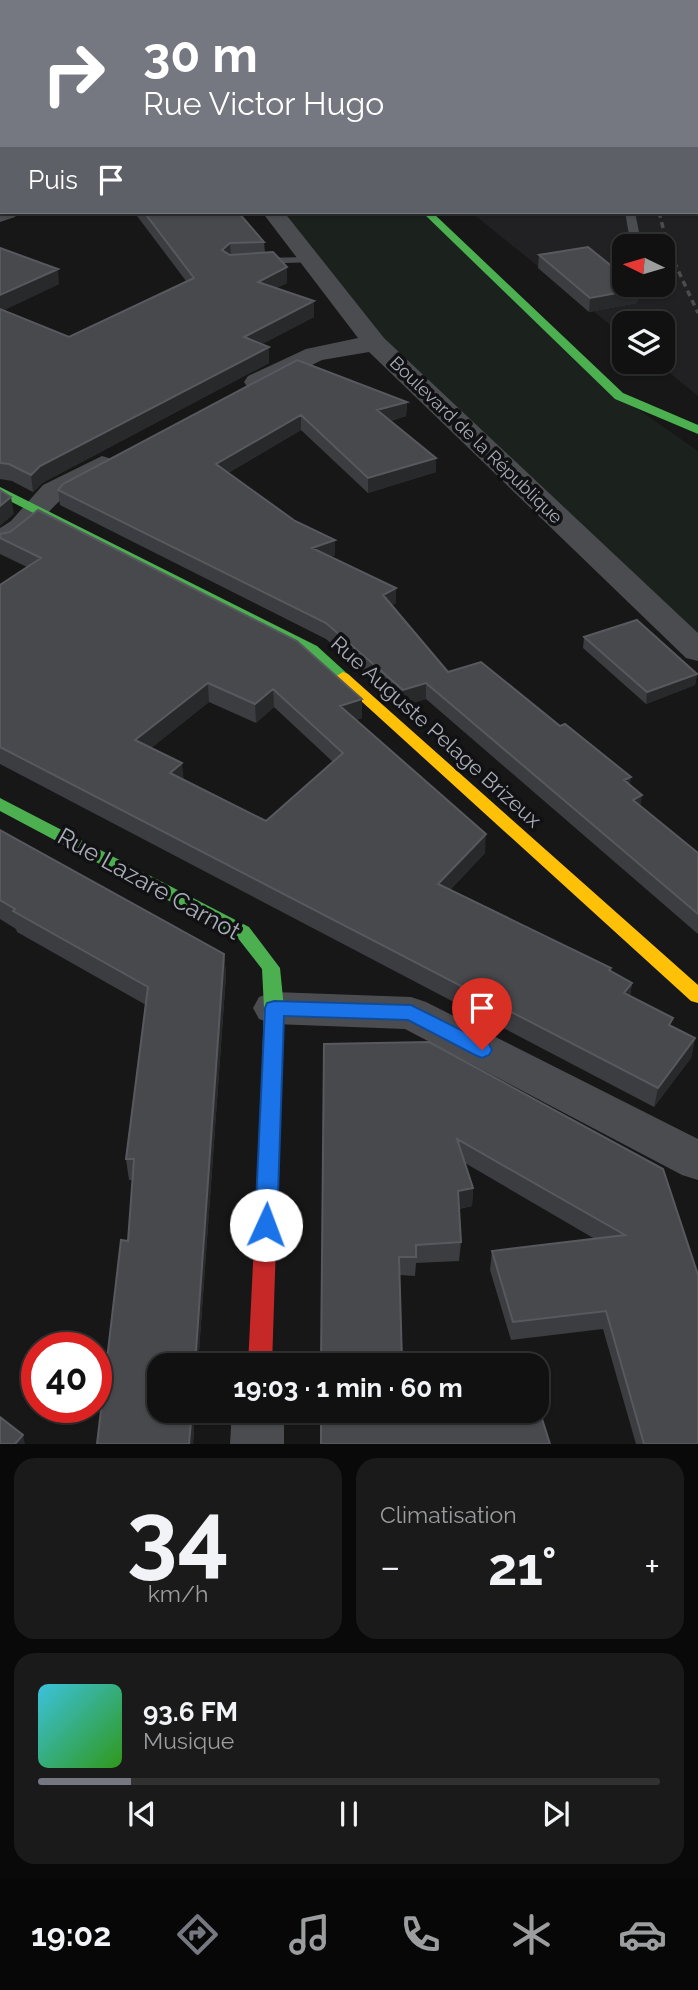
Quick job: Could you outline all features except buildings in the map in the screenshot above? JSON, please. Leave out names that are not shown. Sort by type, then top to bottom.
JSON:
[{"type":"street","name":"Boulevard de la République","points":[[275,214],[375,343],[698,651]]},
{"type":"street","points":[[429,214],[619,396],[698,430]]},
{"type":"street","points":[[233,395],[314,354],[375,343]]},
{"type":"street","points":[[0,541],[22,527],[53,491],[125,452]]},
{"type":"street","name":"Rue Auguste Pelage Brizeux","points":[[0,491],[312,649],[698,996]]},
{"type":"street","name":"Rue Lazare Carnot","points":[[0,804],[243,932],[271,968],[274,1008],[260,1353]]},
{"type":"street","points":[[274,1008],[411,1013],[698,1161]]},
{"type":"street","points":[[257,1444],[258,1423]]},
{"type":"lane","points":[[630,214],[635,234]]},
{"type":"lane","points":[[244,262],[310,260]]},
{"type":"shaded area","points":[[275,214],[429,214],[619,396],[698,451],[698,651],[375,343]]},
{"type":"shaded area","points":[[473,214],[698,214],[698,396],[671,374],[675,374],[675,311],[612,311],[612,326]]},
{"type":"railway","points":[[660,214],[669,251],[698,313]]},
{"type":"traffic: fast","points":[[429,214],[619,396],[698,430]]},
{"type":"traffic: fast","points":[[0,491],[312,649],[343,677]]},
{"type":"traffic: fast","points":[[0,804],[243,932],[271,968],[274,1008],[270,1122]]},
{"type":"traffic: slow","points":[[343,677],[698,996]]},
{"type":"traffic: jam","points":[[260,1353],[270,1122]]},
{"type":"route","points":[[266,1225],[274,1008],[411,1013],[482,1050]]}]
